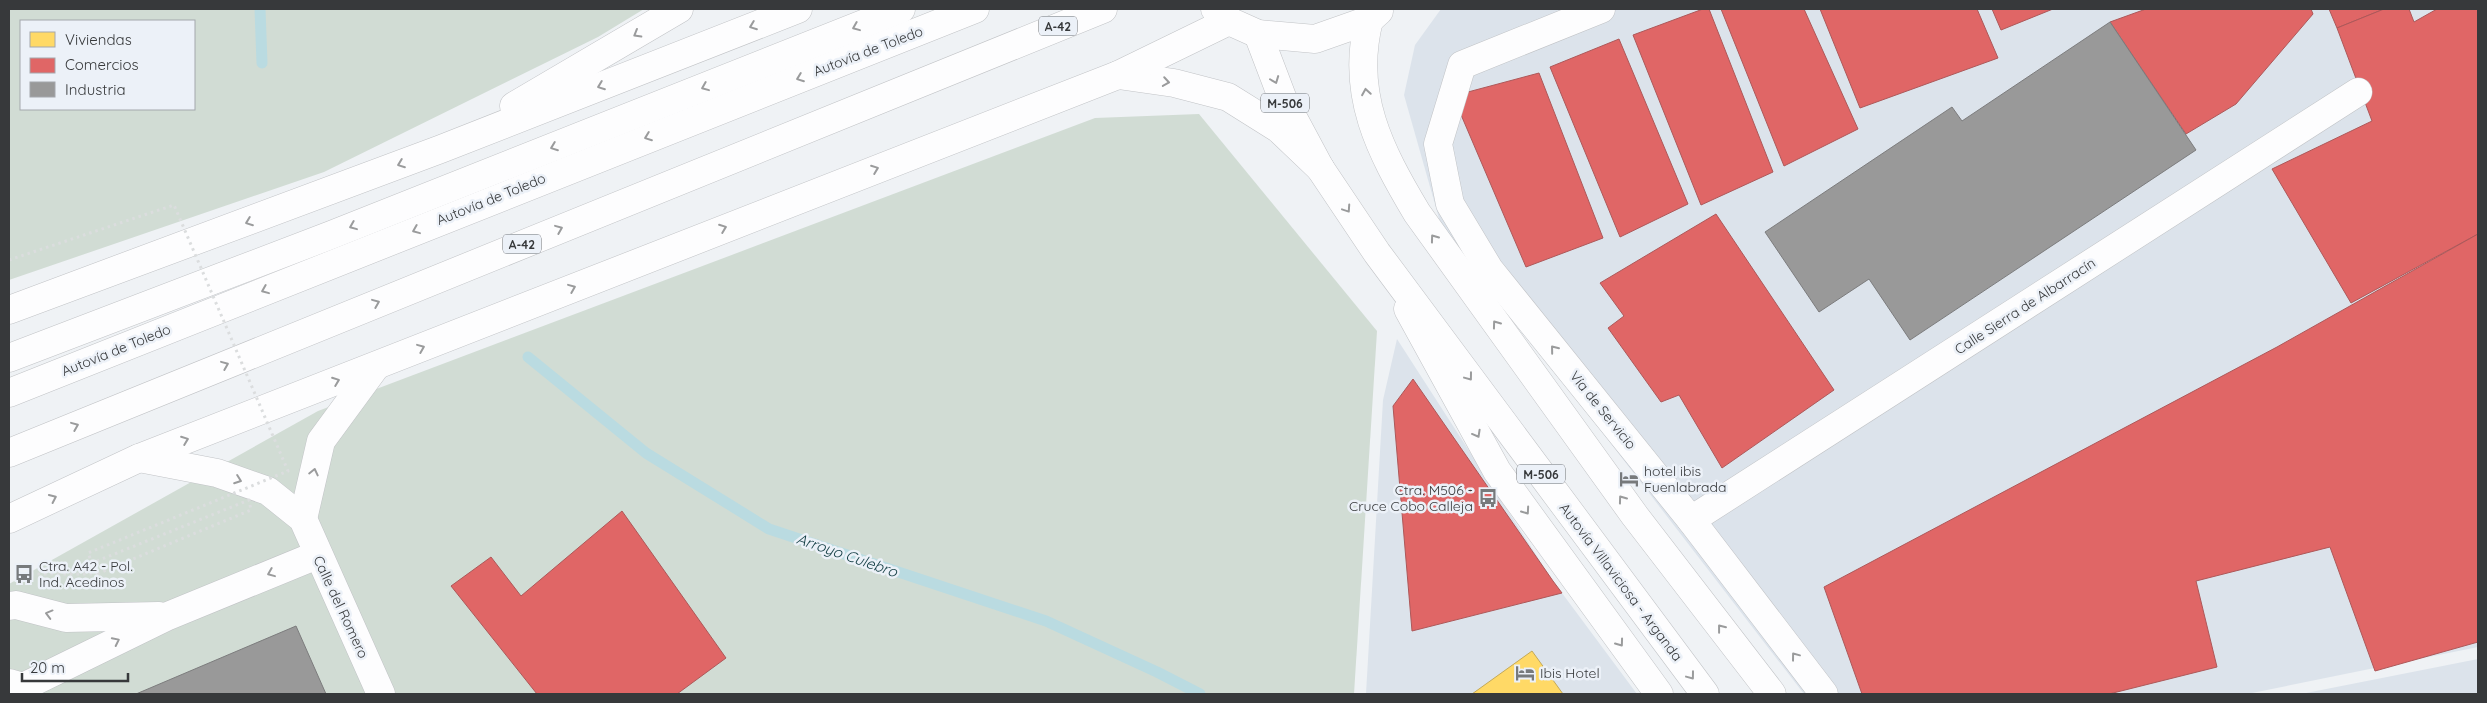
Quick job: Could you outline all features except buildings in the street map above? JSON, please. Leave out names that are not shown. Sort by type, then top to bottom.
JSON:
[{"type":"main road","points":[[441,149],[679,9]]},
{"type":"main road","points":[[9,310],[441,149],[798,9]]},
{"type":"main road","points":[[9,358],[340,231],[901,9]]},
{"type":"main road","name":"Autovía de Toledo","points":[[9,393],[975,9]]},
{"type":"main road","name":"A-42","points":[[19,449],[1014,43],[1103,9]]},
{"type":"main road","name":"Vía de Servicio","points":[[1601,9],[1462,65],[1438,144],[1450,204],[1489,269],[1691,520],[1824,694]]},
{"type":"main road","points":[[9,519],[139,458],[1118,75],[1222,15],[1258,34],[1315,39],[1376,14]]},
{"type":"main road","points":[[1376,14],[1364,42],[1365,89],[1372,125],[1387,164],[1417,213],[1635,516],[1772,694]]},
{"type":"main road","name":"M-506","points":[[1258,34],[1282,97],[1320,168],[1377,253]]},
{"type":"main road","points":[[1118,75],[1174,84],[1228,97],[1280,129],[1320,168]]},
{"type":"main road","name":"Calle Sierra de Albarracín","points":[[1691,520],[2358,92]]},
{"type":"main road","points":[[1377,253],[1498,471],[1659,694]]},
{"type":"main road","name":"Autovía Villaviciosa - Arganda","points":[[1377,253],[1705,694]]},
{"type":"main road","points":[[1463,278],[1489,269]]},
{"type":"main road","points":[[139,458],[217,473],[268,491],[303,519],[321,441],[376,366]]},
{"type":"main road","name":"Calle del Romero","points":[[303,519],[317,555],[381,694]]},
{"type":"main road","points":[[9,683],[23,687],[168,616],[317,555]]},
{"type":"main road","points":[[9,606],[16,605],[66,618],[168,616]]},
{"type":"path","points":[[9,260],[174,205],[288,472],[88,553],[92,564],[250,500],[251,510],[97,574],[24,574]]},
{"type":"shaded area","points":[[9,9],[644,9],[598,37],[324,172],[9,280]]},
{"type":"shaded area","points":[[1441,9],[2478,9],[2478,647],[2247,694],[1804,694],[1440,222],[1404,95],[1415,45]]},
{"type":"shaded area","points":[[1199,114],[1377,331],[1354,694],[9,694],[9,584],[318,411],[1095,118]]},
{"type":"shaded area","points":[[1397,339],[1553,581],[1637,694],[1366,694],[1383,400]]},
{"type":"shaded area","points":[[2478,659],[2478,694],[2301,694]]},
{"type":"waterway","name":"Arroyo Culebro","points":[[260,9],[262,63]]},
{"type":"waterway","name":"Arroyo Culebro","points":[[528,357],[646,453],[769,529],[1046,621],[1200,694]]},
{"type":"place","name":"hotel ibis Fuenlabrada","points":[[1629,479]]},
{"type":"place","name":"Ctra. M506 - Cruce Cobo Calleja","points":[[1488,498]]},
{"type":"place","name":"Ctra. A42 - Pol. Ind. Acedinos","points":[[24,574]]},
{"type":"place","name":"Ibis Hotel","points":[[1525,673]]}]
